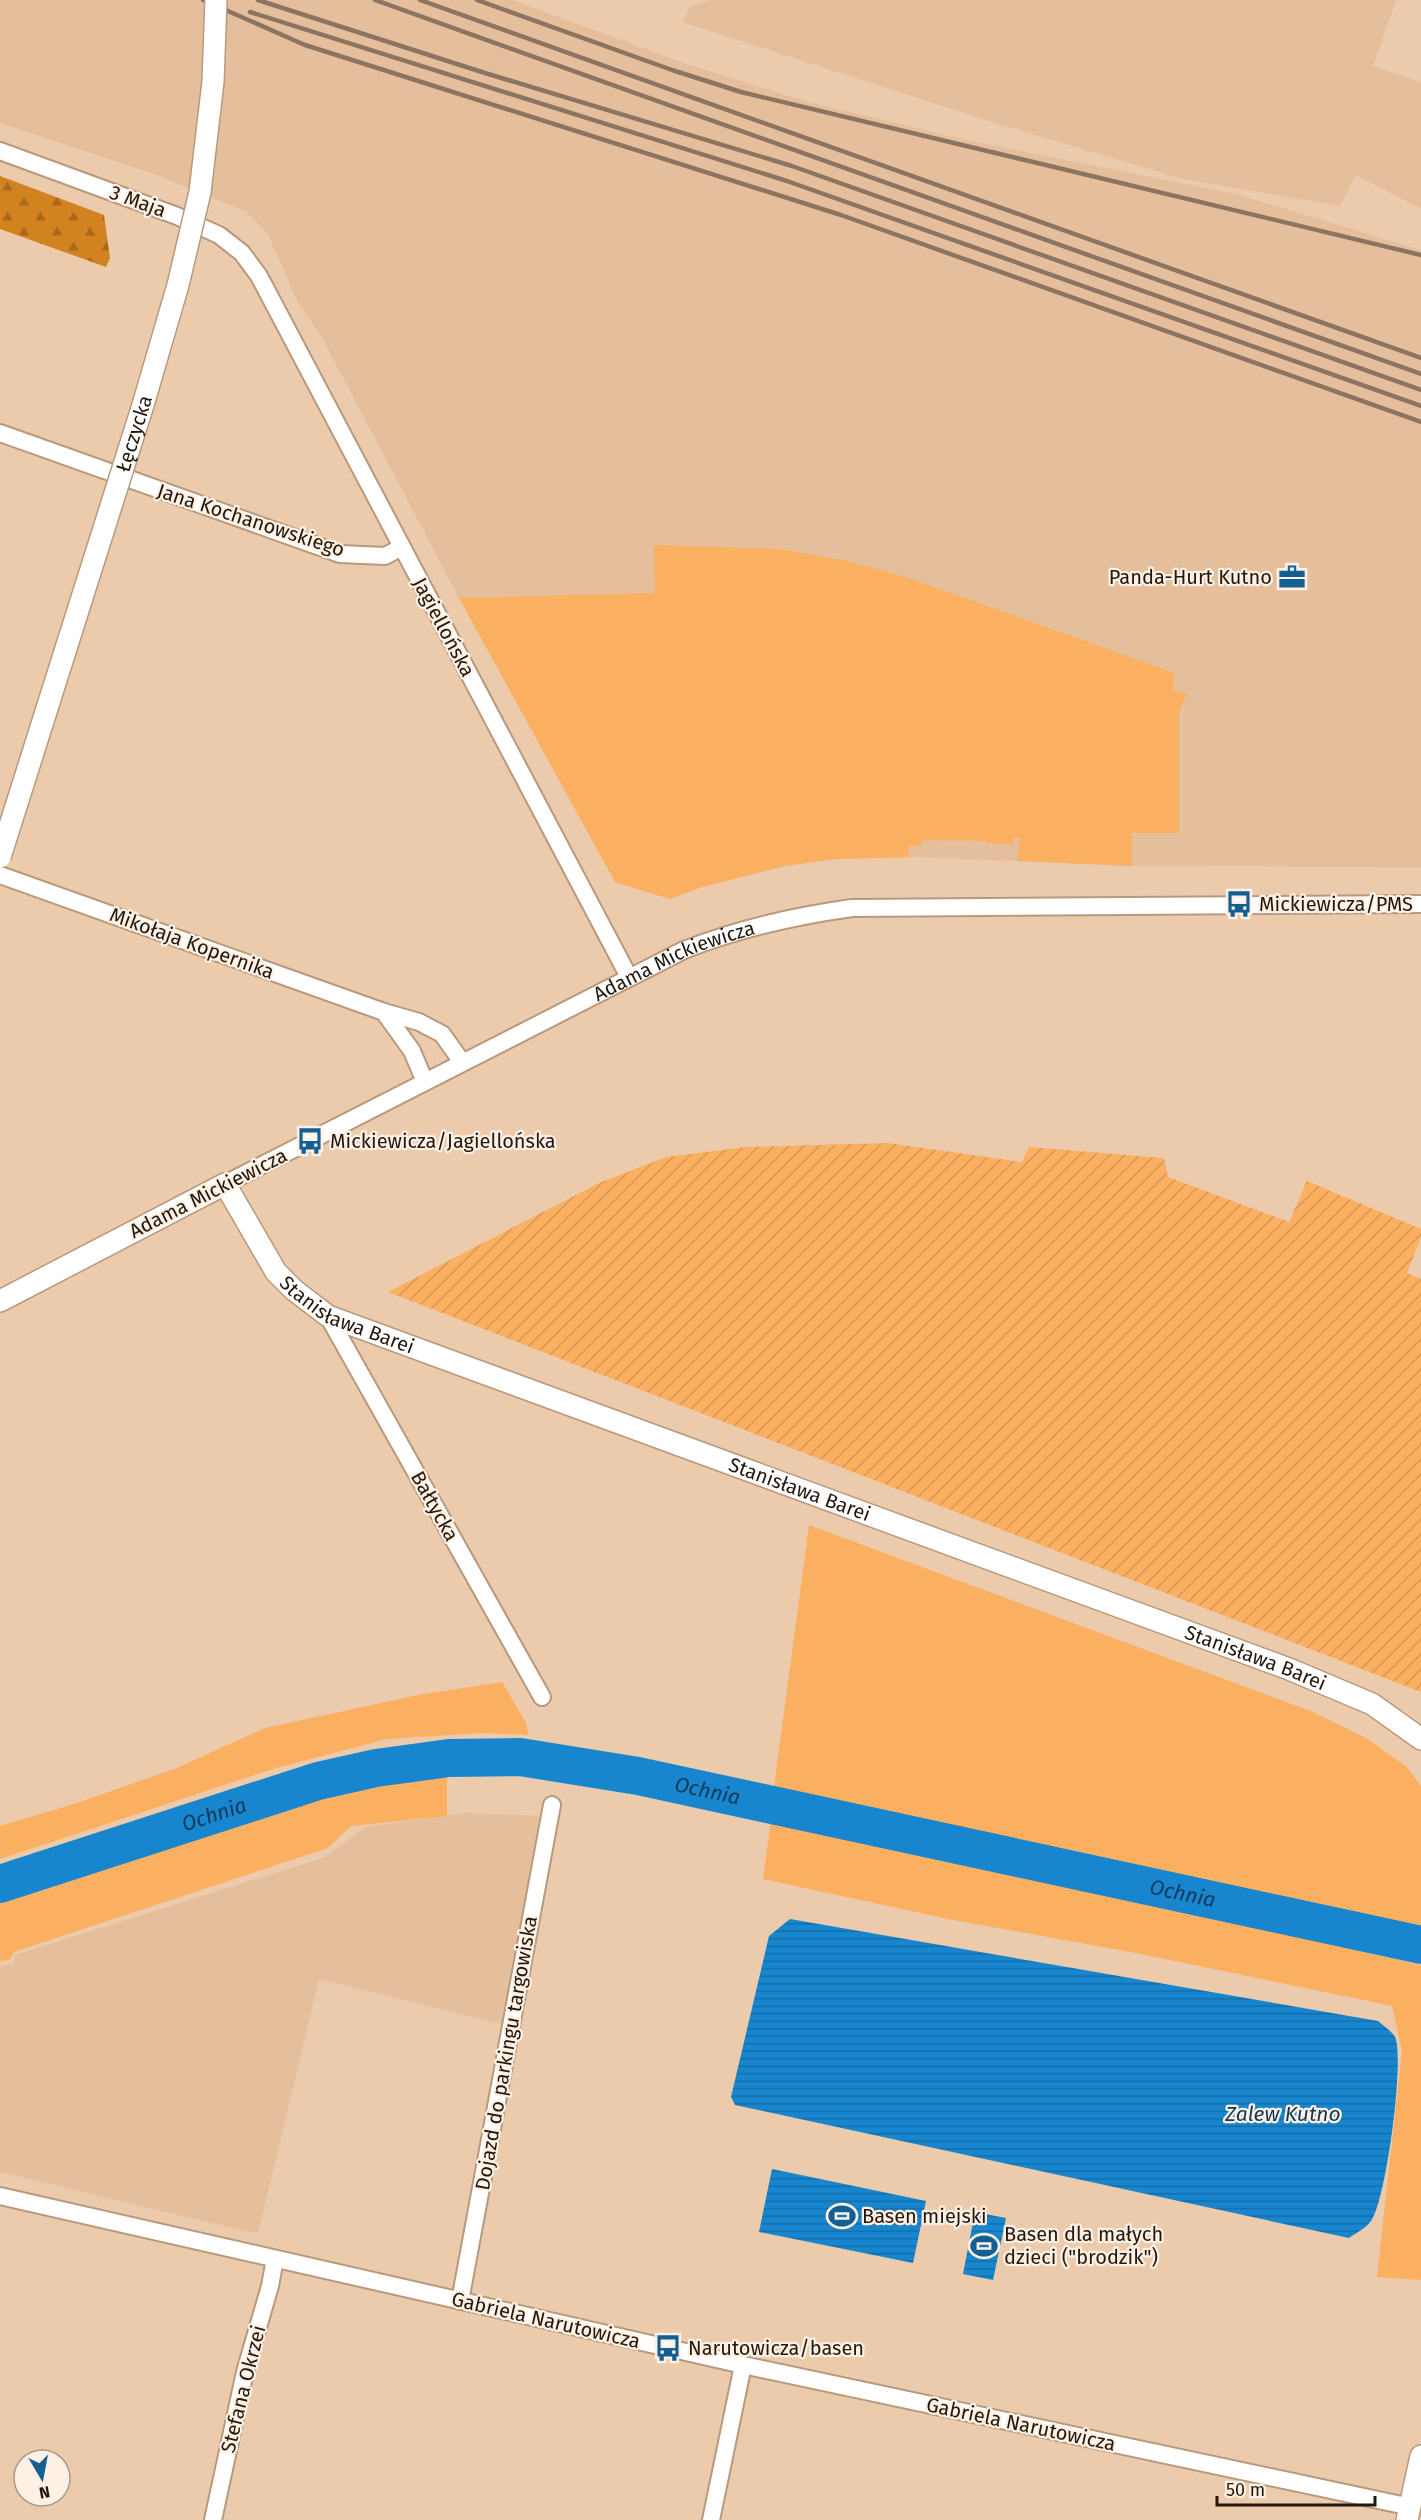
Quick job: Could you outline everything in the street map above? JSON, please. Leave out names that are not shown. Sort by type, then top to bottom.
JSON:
[{"type":"street","name":"Łęczycka","points":[[0,857],[140,417],[178,285],[200,192],[213,82],[216,0]]},
{"type":"street","name":"3 Maja","points":[[0,151],[177,216],[219,235],[242,253],[260,276]]},
{"type":"street","name":"Jagiellońska","points":[[260,276],[628,977]]},
{"type":"street","name":"Jana Kochanowskiego","points":[[0,433],[340,554],[385,556],[402,547]]},
{"type":"street","name":"Mikołaja Kopernika","points":[[0,875],[384,1012],[419,1022],[442,1034],[462,1062]]},
{"type":"street","name":"Adama Mickiewicza","points":[[0,1301],[628,977],[711,940],[776,921],[852,908],[1421,904]]},
{"type":"street","points":[[384,1012],[412,1051],[425,1082]]},
{"type":"street","name":"Stanisława Barei","points":[[225,1184],[276,1272],[294,1290],[328,1316],[1289,1669],[1372,1704],[1421,1739]]},
{"type":"street","name":"Bałtycka","points":[[328,1316],[542,1697]]},
{"type":"street","name":"Dojazd do parkingu targowiska","points":[[460,2301],[552,1805]]},
{"type":"street","name":"Gabriela Narutowicza","points":[[0,2196],[1409,2513]]},
{"type":"street","name":"Stefana Okrzei","points":[[213,2520],[244,2372],[275,2259]]},
{"type":"street","points":[[711,2520],[743,2365]]},
{"type":"street","points":[[1409,2513],[1421,2456]]},
{"type":"shaded area","points":[[0,0],[512,0],[684,63],[808,102],[967,140],[1239,195],[1421,250],[1421,867],[1132,866],[921,857],[835,859],[785,866],[702,887],[670,899],[615,882],[459,598],[321,336],[298,303],[268,235],[247,212],[157,175],[0,123]]},
{"type":"shaded area","points":[[711,0],[1396,0],[1373,66],[1421,82],[1421,209],[1356,175],[1340,206],[1183,179],[995,123],[682,22],[691,6]]},
{"type":"shaded area","points":[[654,545],[779,549],[843,560],[906,577],[1175,673],[1172,690],[1187,694],[1179,711],[1179,833],[1132,833],[1132,866],[1018,861],[1019,838],[1014,837],[1013,845],[985,843],[985,841],[922,840],[921,846],[908,846],[909,857],[835,859],[785,866],[702,887],[670,899],[615,882],[459,598],[655,593]]},
{"type":"shaded area","points":[[888,1143],[1022,1162],[1029,1147],[1164,1158],[1168,1177],[1289,1222],[1307,1181],[1421,1229],[1421,1237],[1407,1273],[1421,1279],[1421,1692],[388,1292],[599,1183],[666,1157],[746,1147]]},
{"type":"shaded area","points":[[809,1525],[1313,1712],[1368,1739],[1407,1767],[1421,1786],[1421,1930],[1335,1914],[773,1794]]},
{"type":"shaded area","points":[[502,1682],[525,1721],[529,1735],[483,1733],[387,1739],[276,1768],[0,1859],[0,1826],[77,1803],[174,1769],[265,1728],[418,1695]]},
{"type":"shaded area","points":[[447,1771],[447,1816],[351,1826],[328,1848],[14,1952],[9,1960],[0,1961],[0,1895],[316,1791],[394,1776]]},
{"type":"shaded area","points":[[464,1813],[547,1816],[506,2025],[319,1979],[258,2234],[0,2172],[0,1966],[14,1964],[15,1955],[323,1858],[366,1827]]},
{"type":"shaded area","points":[[771,1819],[1421,1965],[1421,2280],[1377,2277],[1402,2051],[1392,2006],[1141,1954],[948,1919],[763,1879]]},
{"type":"green space","points":[[0,176],[104,215],[110,258],[106,267],[0,229]]},
{"type":"water","name":"Zalew Kutno","points":[[790,1919],[1378,2021],[1395,2037],[1398,2072],[1388,2160],[1377,2208],[1371,2221],[1349,2238],[735,2105],[731,2097],[769,1936]]},
{"type":"water","name":"Basen miejski","points":[[772,2169],[926,2201],[913,2263],[759,2232]]},
{"type":"water","name":"Basen dla małych dzieci (\"brodzik\")","points":[[975,2212],[1006,2218],[993,2280],[963,2274]]},
{"type":"waterway","name":"Ochnia","points":[[0,1884],[318,1781],[376,1768],[449,1758],[520,1757],[638,1776],[1421,1945]]},
{"type":"railway","points":[[203,0],[305,45],[841,215],[1421,422]]},
{"type":"railway","points":[[258,0],[485,73],[792,166],[1421,390]]},
{"type":"railway","points":[[375,0],[1421,374]]},
{"type":"railway","points":[[420,0],[1421,358]]},
{"type":"railway","points":[[477,0],[672,70],[741,92],[1421,255]]},
{"type":"railway","points":[[250,12],[787,181],[1421,406]]},
{"type":"place","name":"Panda-Hurt Kutno","points":[[1292,577]]},
{"type":"place","name":"Mickiewicza/PMS","points":[[1239,904]]},
{"type":"place","name":"Mickiewicza/Jagiellońska","points":[[310,1141]]},
{"type":"place","name":"Basen miejski","points":[[842,2216]]},
{"type":"place","name":"Basen dla małych dzieci (\"brodzik\")","points":[[984,2246]]},
{"type":"place","name":"Narutowicza/basen","points":[[668,2348]]}]
